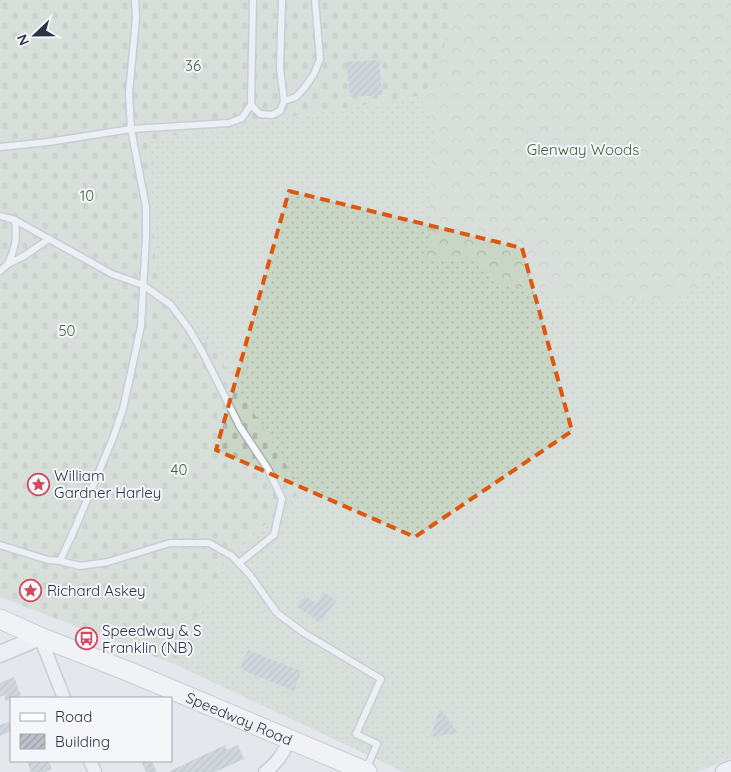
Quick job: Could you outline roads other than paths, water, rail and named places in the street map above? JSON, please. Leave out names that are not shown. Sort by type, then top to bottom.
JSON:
[{"type":"main road","name":"Speedway Road","points":[[0,619],[366,772]]},
{"type":"street","points":[[0,654],[40,637],[64,697]]},
{"type":"street","points":[[265,772],[274,766],[290,740]]},
{"type":"street","points":[[724,772],[731,770]]},
{"type":"lane","points":[[60,561],[113,438],[123,409],[141,326],[146,207],[131,130],[129,93],[136,18],[135,0]]},
{"type":"lane","points":[[0,147],[131,130],[229,123],[242,118],[251,105],[253,0]]},
{"type":"lane","points":[[251,105],[260,114],[272,115],[280,111],[284,101],[280,68],[282,0]]},
{"type":"lane","points":[[284,101],[296,96],[305,88],[314,74],[320,59],[316,0]]},
{"type":"lane","points":[[0,216],[15,220],[112,274],[143,285],[171,305],[189,329],[240,427],[268,469],[282,499],[274,535],[239,563]]},
{"type":"lane","points":[[8,264],[17,236],[15,220]]},
{"type":"lane","points":[[0,271],[49,239]]},
{"type":"lane","points":[[0,545],[48,560],[80,566],[108,562],[170,543],[209,543],[232,556],[256,583],[277,613],[304,633],[381,679],[356,734],[377,744],[366,772]]},
{"type":"place","name":"William Gardner Harley","points":[[38,484]]},
{"type":"place","name":"Richard Askey","points":[[31,590]]},
{"type":"place","name":"Speedway & S Franklin (NB)","points":[[86,639]]},
{"type":"park label","name":"36","points":[[193,65]]},
{"type":"park label","name":"Glenway Woods","points":[[583,149]]},
{"type":"park label","name":"10","points":[[87,195]]},
{"type":"park label","name":"50","points":[[67,330]]},
{"type":"park label","name":"40","points":[[179,469]]}]
